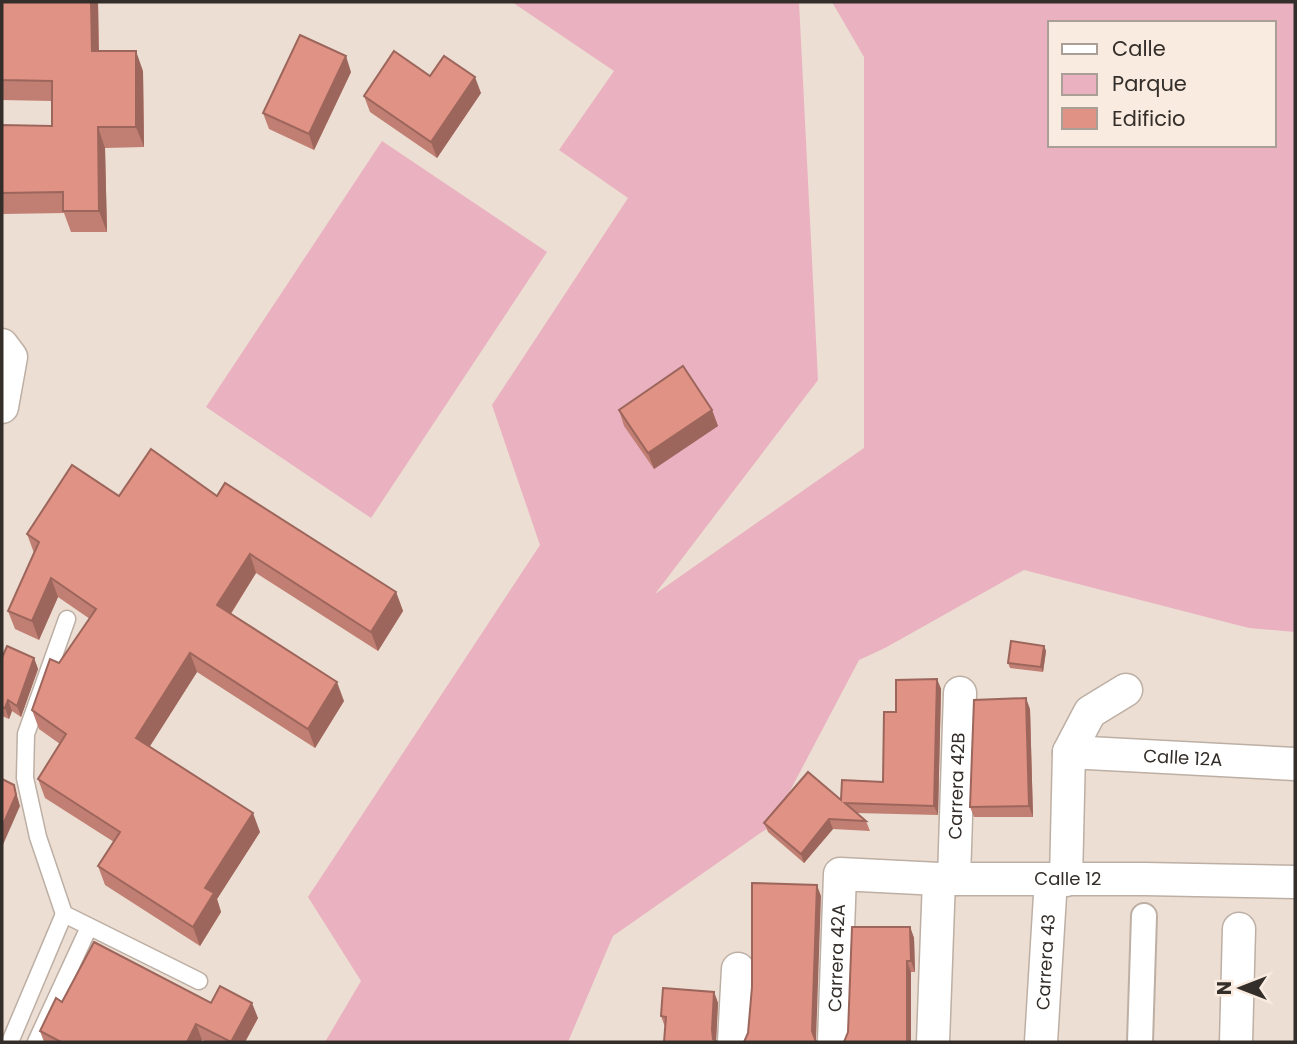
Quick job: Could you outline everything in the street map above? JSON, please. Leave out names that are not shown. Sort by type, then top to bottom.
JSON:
[{"type":"street","points":[[2,407],[6,351]]},
{"type":"street","points":[[1069,752],[1090,712],[1126,690]]},
{"type":"street","name":"Carrera 42B","points":[[933,1042],[960,693]]},
{"type":"street","name":"Calle 12A","points":[[1069,752],[1295,764]]},
{"type":"street","name":"Carrera 43","points":[[1041,1042],[1069,752]]},
{"type":"street","name":"Calle 12","points":[[839,874],[946,879],[1145,878],[1295,882]]},
{"type":"street","name":"Carrera 42A","points":[[834,1042],[839,874]]},
{"type":"street","points":[[1140,1042],[1144,916]]},
{"type":"street","points":[[1236,1042],[1239,929]]},
{"type":"street","points":[[734,1042],[738,969]]},
{"type":"lane","points":[[10,1042],[64,914],[38,837],[25,778],[26,734],[66,619]]},
{"type":"lane","points":[[64,914],[199,981]]},
{"type":"lane","points":[[36,1042],[89,927]]},
{"type":"green space","points":[[512,2],[799,2],[818,380],[655,594],[864,448],[864,57],[832,2],[1295,2],[1295,632],[1249,628],[1024,570],[859,660],[772,825],[613,936],[568,1042],[325,1042],[361,981],[308,897],[540,545],[492,405],[628,198],[559,150],[614,71]]},
{"type":"green space","points":[[382,141],[547,252],[371,518],[206,407]]},
{"type":"building","points":[[2,2],[91,2],[92,51],[136,51],[136,127],[98,127],[99,211],[63,211],[63,192],[2,193],[2,125],[52,126],[52,81],[2,80]]},
{"type":"building","points":[[300,35],[346,56],[309,134],[263,113]]},
{"type":"building","points":[[394,51],[430,76],[444,56],[475,77],[431,142],[364,96]]},
{"type":"building","points":[[683,366],[712,410],[648,453],[619,410]]},
{"type":"building","points":[[151,449],[217,496],[225,483],[396,592],[371,632],[250,554],[217,605],[337,682],[308,729],[190,653],[136,738],[253,813],[205,888],[214,893],[193,927],[98,866],[120,832],[38,779],[66,734],[32,710],[50,659],[59,663],[96,609],[51,578],[32,621],[8,611],[39,542],[27,534],[72,465],[119,496]]},
{"type":"building","points":[[1011,641],[1044,646],[1041,667],[1008,663]]},
{"type":"building","points":[[7,646],[34,658],[17,706],[8,700],[5,708],[2,707],[2,658]]},
{"type":"building","points":[[937,679],[934,806],[845,803],[866,821],[829,819],[801,854],[764,823],[808,772],[841,800],[842,780],[883,782],[884,712],[896,712],[896,680]]},
{"type":"building","points":[[1026,698],[1029,806],[970,807],[974,700]]},
{"type":"building","points":[[2,779],[14,785],[16,795],[2,827]]},
{"type":"building","points":[[752,883],[817,885],[812,1031],[816,1042],[744,1042],[748,1033],[752,987]]},
{"type":"building","points":[[852,927],[910,927],[911,961],[907,961],[907,1042],[844,1042],[848,1032]]},
{"type":"building","points":[[94,942],[211,1003],[220,986],[252,1003],[231,1042],[196,1024],[187,1042],[61,1042],[40,1031],[56,998],[62,1002]]},
{"type":"building","points":[[663,988],[714,992],[712,1030],[713,1039],[717,1042],[664,1042],[666,1017],[661,1016]]}]
